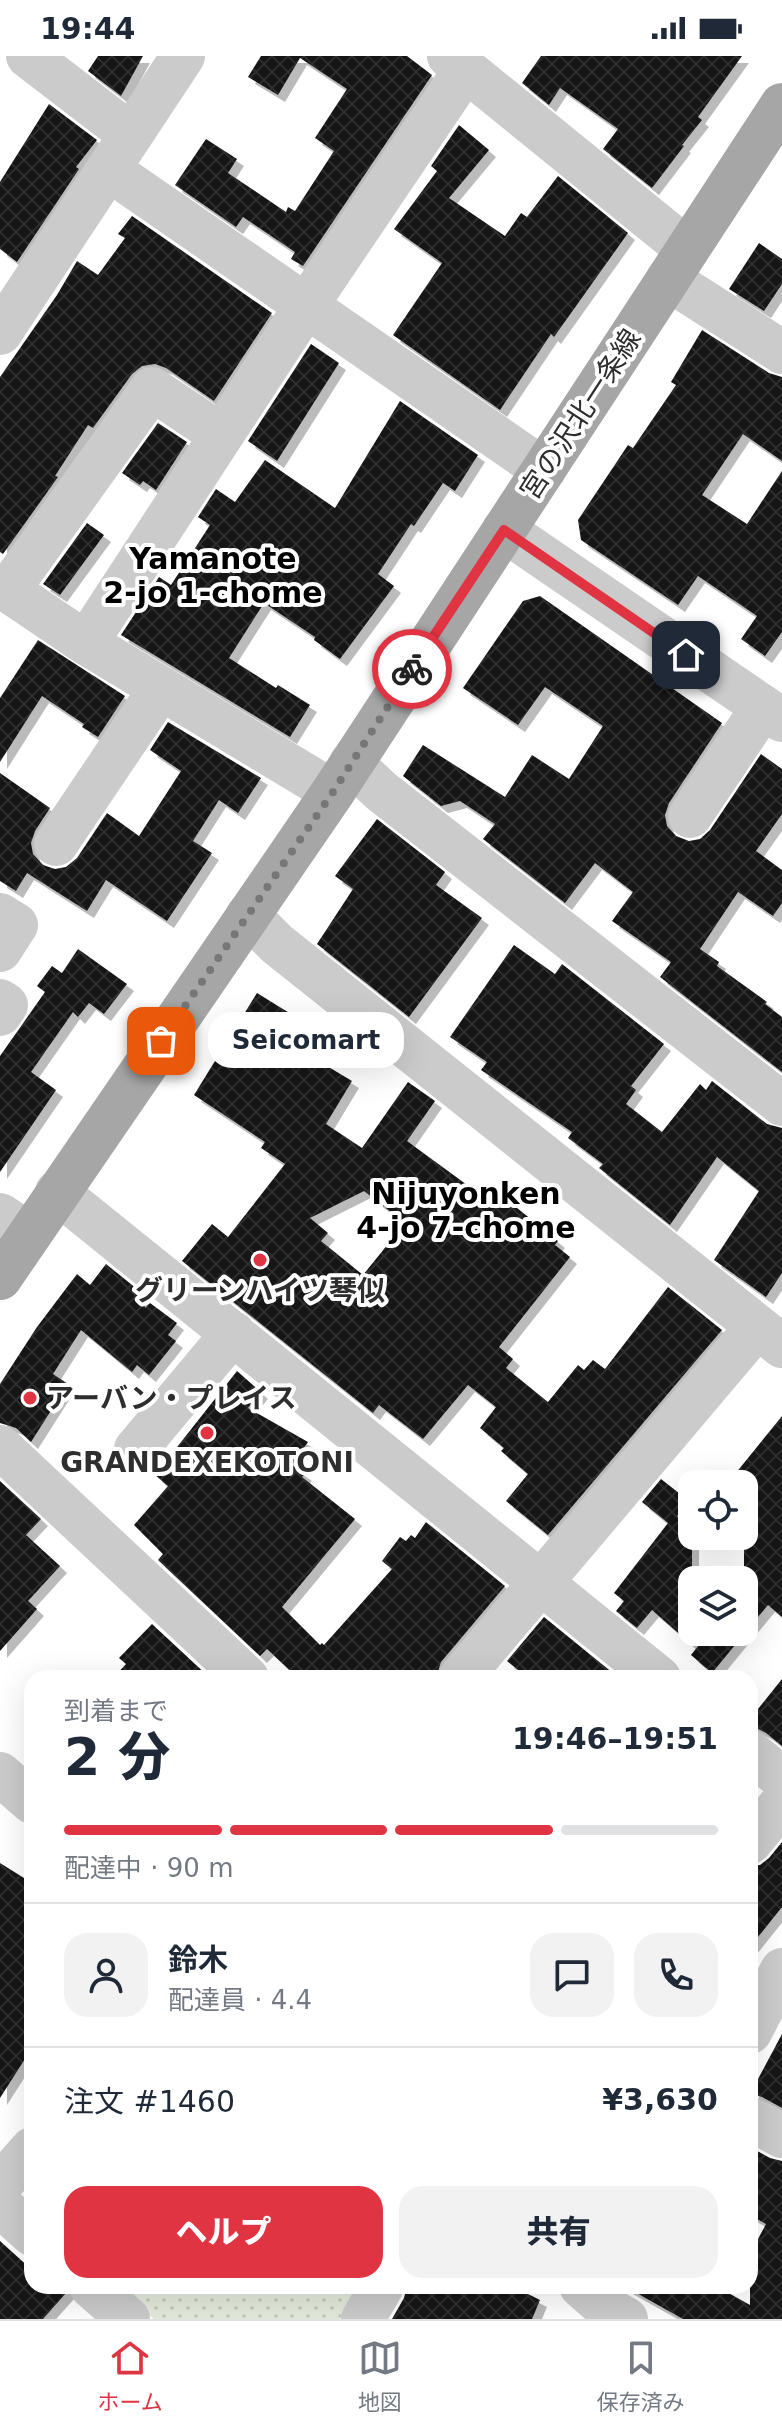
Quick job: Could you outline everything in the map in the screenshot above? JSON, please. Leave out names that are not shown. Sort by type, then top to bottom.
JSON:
[{"type":"main road","name":"宮の沢北一条線","points":[[0,1278],[14,1225],[57,1192],[248,915],[342,777],[782,105]]},
{"type":"street","points":[[28,56],[120,152],[306,306],[544,470]]},
{"type":"street","points":[[7,305],[120,152],[183,56]]},
{"type":"street","points":[[86,643],[306,306],[458,62],[677,264],[782,352]]},
{"type":"street","points":[[221,435],[152,389],[4,587],[86,643],[161,688],[342,777],[381,791],[782,1104]]},
{"type":"street","points":[[504,530],[772,714],[690,816]]},
{"type":"street","points":[[56,844],[161,688]]},
{"type":"street","points":[[0,915],[16,925],[0,950]]},
{"type":"street","points":[[248,915],[277,944],[770,1337],[541,1582],[467,1670]]},
{"type":"street","points":[[0,1001],[6,1005],[0,1014]]},
{"type":"street","points":[[57,1192],[649,1670]]},
{"type":"street","points":[[136,1449],[233,1333]]},
{"type":"street","points":[[0,1447],[238,1670]]},
{"type":"street","points":[[758,1758],[782,1778]]},
{"type":"street","points":[[0,1774],[24,1795]]},
{"type":"street","points":[[758,1832],[782,1803]]},
{"type":"street","points":[[758,2017],[781,1972]]},
{"type":"street","points":[[758,2123],[782,2136]]},
{"type":"street","points":[[0,2185],[24,2158]]},
{"type":"street","points":[[0,2205],[24,2227]]},
{"type":"street","points":[[100,2294],[128,2319]]},
{"type":"street","points":[[363,2319],[377,2294]]},
{"type":"green space","points":[[126,2294],[354,2294],[340,2319],[154,2319]]},
{"type":"building","points":[[98,56],[143,56],[121,96],[88,71]]},
{"type":"building","points":[[261,56],[407,56],[432,75],[303,266],[291,259],[295,252],[243,217],[236,227],[175,185],[206,139],[237,159],[228,173],[286,212],[288,207],[295,211],[334,151],[315,138],[347,89],[300,58],[278,95],[248,77]]},
{"type":"building","points":[[541,56],[742,56],[698,117],[702,120],[652,188],[603,149],[618,129],[560,88],[549,105],[522,83]]},
{"type":"building","points":[[49,104],[97,140],[76,167],[79,169],[17,262],[0,249],[0,182]]},
{"type":"building","points":[[459,125],[489,150],[449,198],[505,236],[521,213],[527,217],[558,176],[628,233],[554,337],[551,334],[500,410],[393,335],[442,263],[394,229],[437,171],[431,166]]},
{"type":"building","points":[[132,216],[272,313],[214,401],[166,368],[155,364],[142,366],[132,374],[93,428],[88,425],[55,476],[58,477],[3,554],[0,552],[0,377],[77,261],[98,275],[125,238],[118,234]]},
{"type":"building","points":[[759,243],[782,259],[782,284],[764,311],[729,289]]},
{"type":"building","points":[[702,330],[769,373],[782,377],[782,461],[743,434],[702,495],[747,524],[782,471],[782,632],[765,656],[741,639],[757,616],[698,576],[678,605],[581,540],[578,520],[628,445],[633,448],[676,385],[671,382]]},
{"type":"building","points":[[311,344],[339,363],[277,461],[248,441]]},
{"type":"building","points":[[400,401],[478,455],[455,491],[443,483],[414,526],[411,524],[378,574],[394,586],[340,659],[314,640],[315,637],[264,603],[229,658],[310,705],[290,737],[121,635],[159,577],[171,585],[210,525],[198,517],[216,489],[235,502],[265,460],[335,508]]},
{"type":"building","points":[[158,423],[187,442],[156,490],[143,481],[140,485],[122,473]]},
{"type":"building","points":[[87,523],[104,535],[60,595],[43,584]]},
{"type":"building","points":[[540,596],[722,723],[669,803],[665,815],[667,826],[676,836],[689,841],[700,839],[710,830],[761,754],[782,769],[782,814],[756,851],[782,870],[782,903],[773,916],[738,892],[700,949],[782,1017],[782,1072],[660,977],[671,962],[612,921],[633,892],[595,863],[565,903],[483,839],[495,824],[460,801],[441,806],[403,776],[423,745],[505,797],[532,755],[569,779],[603,726],[545,687],[518,725],[463,688],[523,601]]},
{"type":"building","points":[[38,640],[125,696],[98,737],[42,696],[0,762],[0,698]]},
{"type":"building","points":[[168,722],[261,778],[238,813],[219,800],[193,841],[212,853],[167,921],[106,880],[87,911],[27,873],[16,891],[0,881],[0,773],[50,808],[35,831],[31,843],[33,854],[43,865],[55,869],[66,867],[77,858],[107,813],[139,836],[181,771],[150,750]]},
{"type":"building","points":[[377,819],[445,872],[436,885],[482,918],[409,1017],[317,944],[353,889],[335,876]]},
{"type":"building","points":[[514,945],[555,974],[562,964],[664,1044],[631,1086],[636,1090],[626,1104],[662,1132],[700,1084],[706,1090],[712,1081],[767,1124],[782,1128],[782,1273],[766,1297],[714,1260],[759,1191],[717,1157],[670,1225],[599,1168],[603,1164],[568,1138],[572,1132],[481,1070],[487,1062],[450,1037]]},
{"type":"building","points":[[78,949],[127,984],[104,1014],[89,1003],[78,1017],[73,1012],[31,1072],[56,1090],[0,1172],[0,1056],[45,992],[37,986],[52,966],[62,973]]},
{"type":"building","points":[[257,993],[330,1038],[317,1060],[352,1081],[326,1124],[362,1148],[408,1082],[435,1101],[407,1141],[489,1201],[496,1191],[558,1241],[555,1245],[570,1257],[499,1347],[513,1359],[506,1368],[548,1402],[578,1365],[584,1370],[593,1360],[605,1369],[668,1287],[722,1330],[548,1535],[506,1501],[528,1474],[480,1428],[496,1407],[468,1385],[423,1439],[379,1405],[373,1413],[182,1261],[212,1224],[228,1237],[285,1164],[261,1148],[265,1142],[194,1095]],"holes":[[[364,1191],[405,1223],[363,1275],[321,1241],[328,1233],[310,1218]]]},
{"type":"building","points":[[106,1264],[142,1293],[145,1308],[150,1303],[177,1323],[168,1335],[176,1341],[149,1375],[137,1365],[132,1372],[81,1330],[53,1374],[68,1384],[31,1442],[16,1428],[0,1423],[0,1384],[77,1274],[90,1285]]},
{"type":"building","points":[[237,1371],[261,1392],[248,1408],[308,1442],[292,1465],[305,1474],[302,1477],[355,1519],[282,1607],[320,1645],[324,1645],[392,1569],[382,1561],[400,1537],[406,1541],[411,1535],[415,1538],[426,1522],[505,1586],[441,1662],[438,1670],[289,1670],[267,1649],[260,1656],[158,1560],[163,1554],[134,1525],[168,1486],[155,1475]]},
{"type":"building","points":[[782,1416],[782,1617],[768,1605],[758,1617],[758,1566],[744,1566],[744,1550],[758,1550],[758,1470],[738,1470]]},
{"type":"building","points":[[661,1479],[678,1492],[678,1550],[692,1550],[692,1566],[678,1566],[678,1633],[652,1610],[637,1628],[616,1611],[624,1601],[614,1593],[668,1523],[642,1502]]},
{"type":"building","points":[[0,1481],[41,1519],[26,1535],[60,1566],[28,1601],[37,1609],[0,1651]]},
{"type":"building","points":[[544,1617],[609,1670],[518,1670],[507,1661]]},
{"type":"building","points":[[152,1624],[201,1670],[120,1670],[126,1664],[119,1658]]},
{"type":"building","points":[[698,1646],[734,1646],[714,1670],[708,1670],[691,1655]]},
{"type":"building","points":[[782,1679],[782,1746],[758,1729],[758,1709]]},
{"type":"building","points":[[782,1842],[782,1907],[758,1937],[758,1865],[769,1858]]},
{"type":"building","points":[[0,1863],[24,1878],[24,2060],[0,2098]]},
{"type":"building","points":[[782,2034],[782,2108],[758,2096],[758,2079]]},
{"type":"building","points":[[758,2151],[782,2161],[782,2319],[683,2319],[638,2294],[730,2294],[750,2305],[750,2294],[758,2294],[758,2239],[766,2224],[758,2220]]},
{"type":"building","points":[[0,2241],[24,2263],[24,2294],[65,2294],[43,2319],[0,2319]]},
{"type":"building","points":[[405,2294],[528,2294],[540,2300],[532,2319],[392,2319]]},
{"type":"way so far","points":[[161,1041],[333,792],[412,669]]},
{"type":"place","name":"Seicomart","points":[[161,1041]]},
{"type":"place","name":"グリーンハイツ琴似","points":[[260,1260]]},
{"type":"place","name":"アーバン・プレイス","points":[[30,1398]]},
{"type":"place","name":"GRANDEXEKOTONI","points":[[207,1433]]},
{"type":"district","name":"Yamanote 2-jo 1-chome","points":[[213,576]]},
{"type":"district","name":"Nijuyonken 4-jo 7-chome","points":[[466,1211]]},
{"type":"route","points":[[412,669],[504,530],[686,655]]}]
